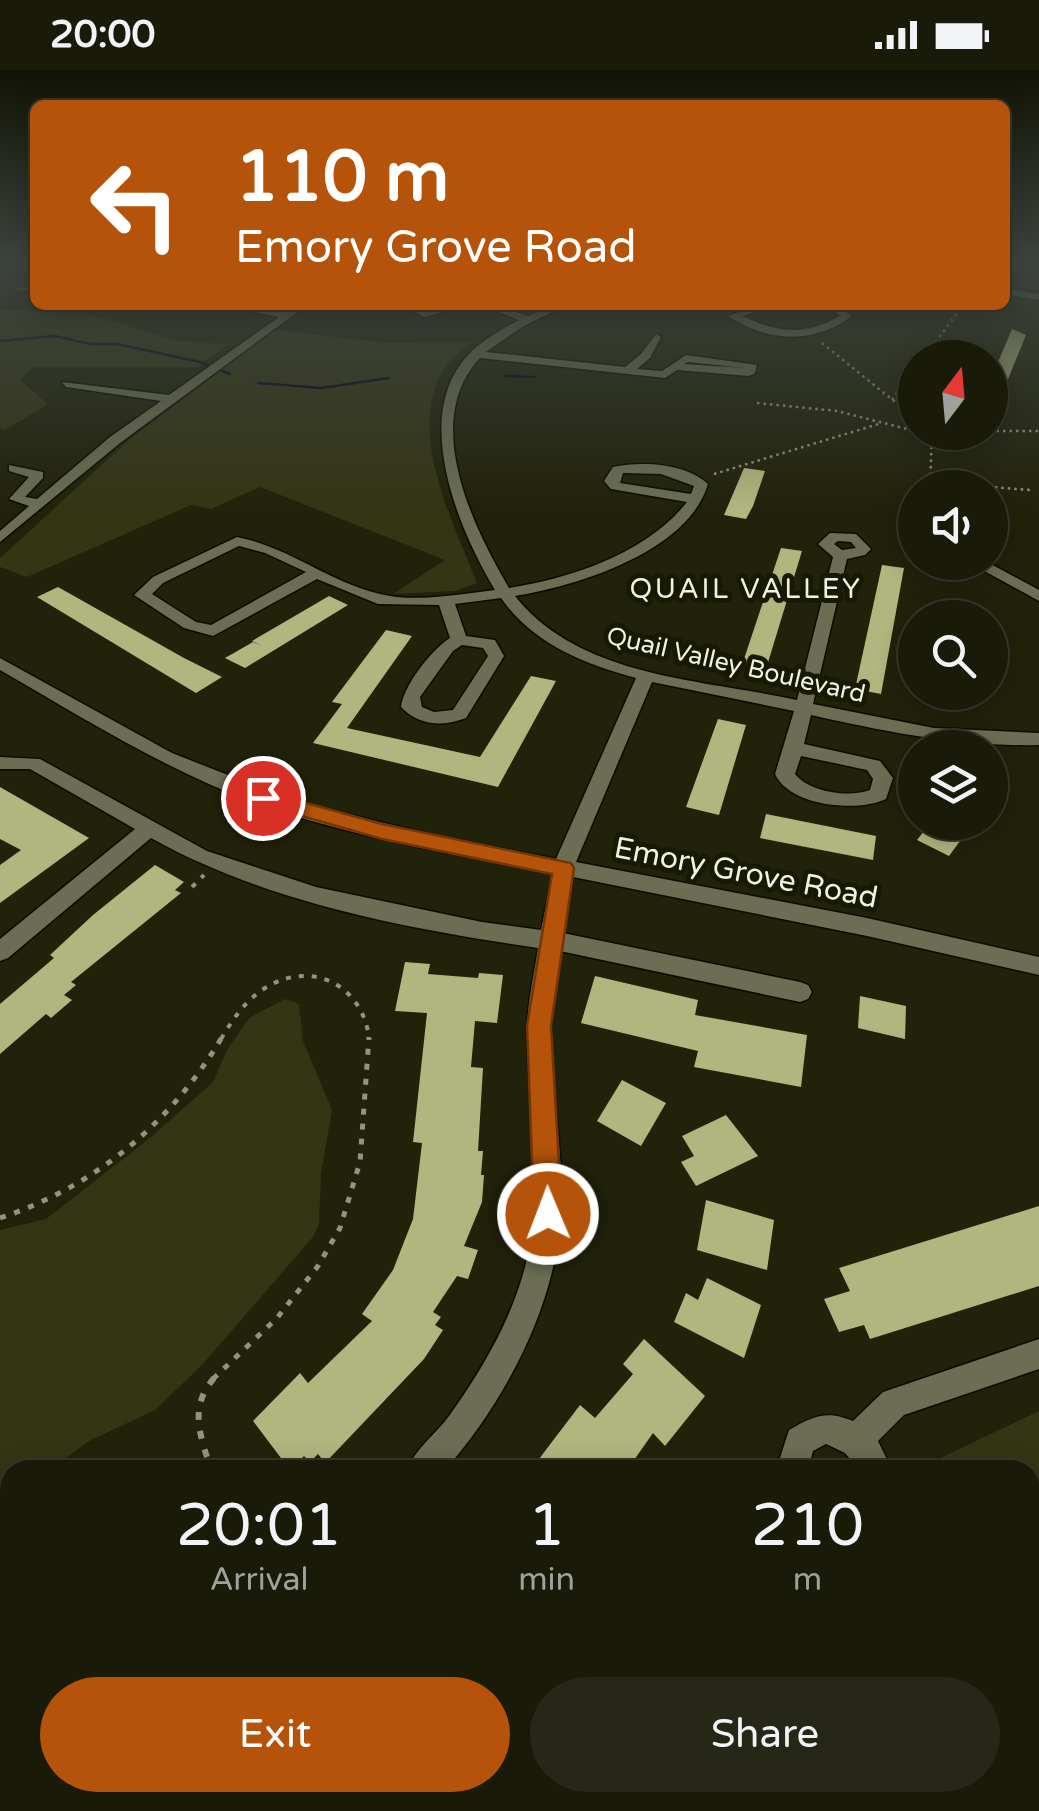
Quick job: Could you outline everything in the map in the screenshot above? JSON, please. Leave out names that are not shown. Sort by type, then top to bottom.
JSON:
[{"type":"street","points":[[0,538],[171,399],[244,346]]},
{"type":"street","name":"Quail Valley Boulevard","points":[[483,346],[456,382],[447,408],[447,456],[465,510],[501,591],[523,619],[557,643],[646,675],[967,738],[1039,739]]},
{"type":"street","points":[[627,370],[646,356],[651,346]]},
{"type":"street","points":[[474,354],[665,374],[691,358],[751,364],[747,379]]},
{"type":"street","points":[[66,384],[171,399]]},
{"type":"street","points":[[14,468],[38,475],[16,500],[40,504]]},
{"type":"street","points":[[316,574],[213,631],[196,628],[142,594],[151,584],[234,542],[249,543],[382,600],[409,603],[559,583],[586,574],[675,524],[696,499],[701,485],[696,479],[626,468],[616,472],[611,480],[616,486],[696,499]]},
{"type":"street","points":[[793,752],[808,749],[866,761],[882,775],[880,794],[872,799],[854,800],[794,786],[785,774],[841,554]]},
{"type":"street","points":[[1008,580],[1039,596]]},
{"type":"street","points":[[445,599],[459,640]]},
{"type":"street","points":[[459,640],[483,642],[497,652],[466,707],[447,719],[415,712],[410,705],[412,696],[447,646],[459,640]]},
{"type":"street","name":"Emory Grove Road","points":[[0,662],[165,757],[263,798],[382,832],[867,926],[1039,966]]},
{"type":"street","points":[[432,1460],[493,1378],[526,1305],[542,1255],[548,1182],[538,1038],[550,940],[568,850],[646,675]]},
{"type":"street","points":[[5,762],[32,763],[222,865],[314,896],[800,992]]},
{"type":"street","points":[[0,952],[150,828]]},
{"type":"street","points":[[856,1440],[894,1403],[1039,1354]]},
{"type":"street","points":[[795,1460],[800,1440],[815,1430],[836,1430],[856,1440],[869,1460]]},
{"type":"path","points":[[827,346],[898,405]]},
{"type":"path","points":[[892,400],[898,392]]},
{"type":"path","points":[[757,404],[837,412],[898,427]]},
{"type":"path","points":[[696,479],[882,423]]},
{"type":"path","points":[[1008,431],[1039,431]]},
{"type":"path","points":[[1008,489],[1030,490]]},
{"type":"path","points":[[192,886],[204,875]]},
{"type":"path","points":[[0,1218],[64,1190],[134,1140],[190,1086],[235,1016],[267,984],[290,976],[311,976],[340,985],[355,997],[364,1015],[370,1053],[352,1197],[330,1245],[299,1290],[250,1348],[202,1393],[197,1418],[207,1457]]},
{"type":"green space","points":[[0,346],[226,346],[197,367],[32,367],[20,380],[48,404],[5,430],[0,428]]},
{"type":"green space","points":[[253,346],[466,346],[444,369],[433,394],[429,420],[437,477],[477,583],[455,591],[393,594],[445,560],[260,487],[211,509],[191,505],[27,577],[0,567],[0,558],[130,439]]},
{"type":"green space","points":[[285,999],[299,1004],[303,1041],[332,1110],[321,1173],[319,1223],[313,1237],[202,1365],[155,1410],[89,1441],[63,1460],[0,1460],[0,1230],[46,1219],[150,1138],[213,1082],[227,1050],[249,1018]]},
{"type":"green space","points":[[1039,1411],[1039,1460],[936,1460]]},
{"type":"building","points":[[1008,346],[1021,346],[1008,379]]},
{"type":"building","points":[[744,468],[765,471],[753,506],[746,519],[724,515]]},
{"type":"building","points":[[781,548],[802,551],[766,669],[742,665]]},
{"type":"building","points":[[882,565],[898,567],[898,580],[902,580],[881,694],[855,689]]},
{"type":"building","points":[[58,587],[222,677],[196,693],[37,597]]},
{"type":"building","points":[[329,596],[348,605],[245,668],[225,658],[253,642],[262,646],[252,641]]},
{"type":"building","points":[[386,630],[412,636],[347,728],[480,757],[531,676],[556,681],[498,787],[313,743],[342,704],[332,702]]},
{"type":"building","points":[[718,719],[746,725],[719,815],[686,807]]},
{"type":"building","points":[[0,787],[89,838],[0,903],[0,865],[21,850],[0,839]]},
{"type":"building","points":[[766,814],[876,836],[873,860],[760,838]]},
{"type":"building","points":[[917,840],[961,840],[949,856]]},
{"type":"building","points":[[155,865],[184,882],[175,890],[181,893],[71,982],[76,985],[64,995],[72,1000],[51,1018],[46,1014],[0,1054],[0,1004],[54,958],[50,955],[93,915]]},
{"type":"building","points":[[405,962],[430,964],[428,974],[478,978],[479,973],[503,975],[497,1023],[475,1021],[471,1067],[483,1068],[478,1151],[483,1151],[484,1175],[482,1202],[464,1246],[478,1250],[468,1279],[457,1276],[433,1312],[441,1317],[435,1325],[443,1330],[424,1359],[328,1460],[318,1454],[312,1460],[304,1456],[300,1460],[282,1460],[253,1421],[300,1373],[308,1383],[372,1321],[362,1314],[393,1270],[413,1219],[422,1143],[413,1142],[427,1013],[395,1011]]},
{"type":"building","points":[[595,976],[698,1000],[695,1015],[807,1035],[801,1087],[694,1067],[698,1051],[581,1023]]},
{"type":"building","points":[[860,996],[906,1006],[905,1039],[858,1028]]},
{"type":"building","points":[[622,1080],[666,1103],[641,1146],[597,1121]]},
{"type":"building","points":[[726,1115],[758,1156],[696,1186],[681,1162],[694,1156],[682,1136]]},
{"type":"building","points":[[706,1200],[774,1220],[767,1270],[697,1250]]},
{"type":"building","points":[[1039,1206],[1039,1286],[870,1339],[864,1325],[839,1332],[824,1299],[850,1291],[839,1268]]},
{"type":"building","points":[[707,1278],[761,1305],[744,1358],[674,1322],[686,1293],[698,1300]]},
{"type":"building","points":[[644,1339],[705,1396],[665,1446],[653,1433],[634,1460],[540,1460],[580,1405],[595,1418],[633,1374],[623,1364]]},
{"type":"waterway","points":[[127,346],[200,362],[230,374]]},
{"type":"waterway","points":[[505,376],[534,377]]},
{"type":"waterway","points":[[258,383],[321,388],[389,378]]},
{"type":"district","name":"QUAIL VALLEY","points":[[746,589]]},
{"type":"route","points":[[263,798],[382,832],[563,868],[539,1026],[548,1214]]}]
